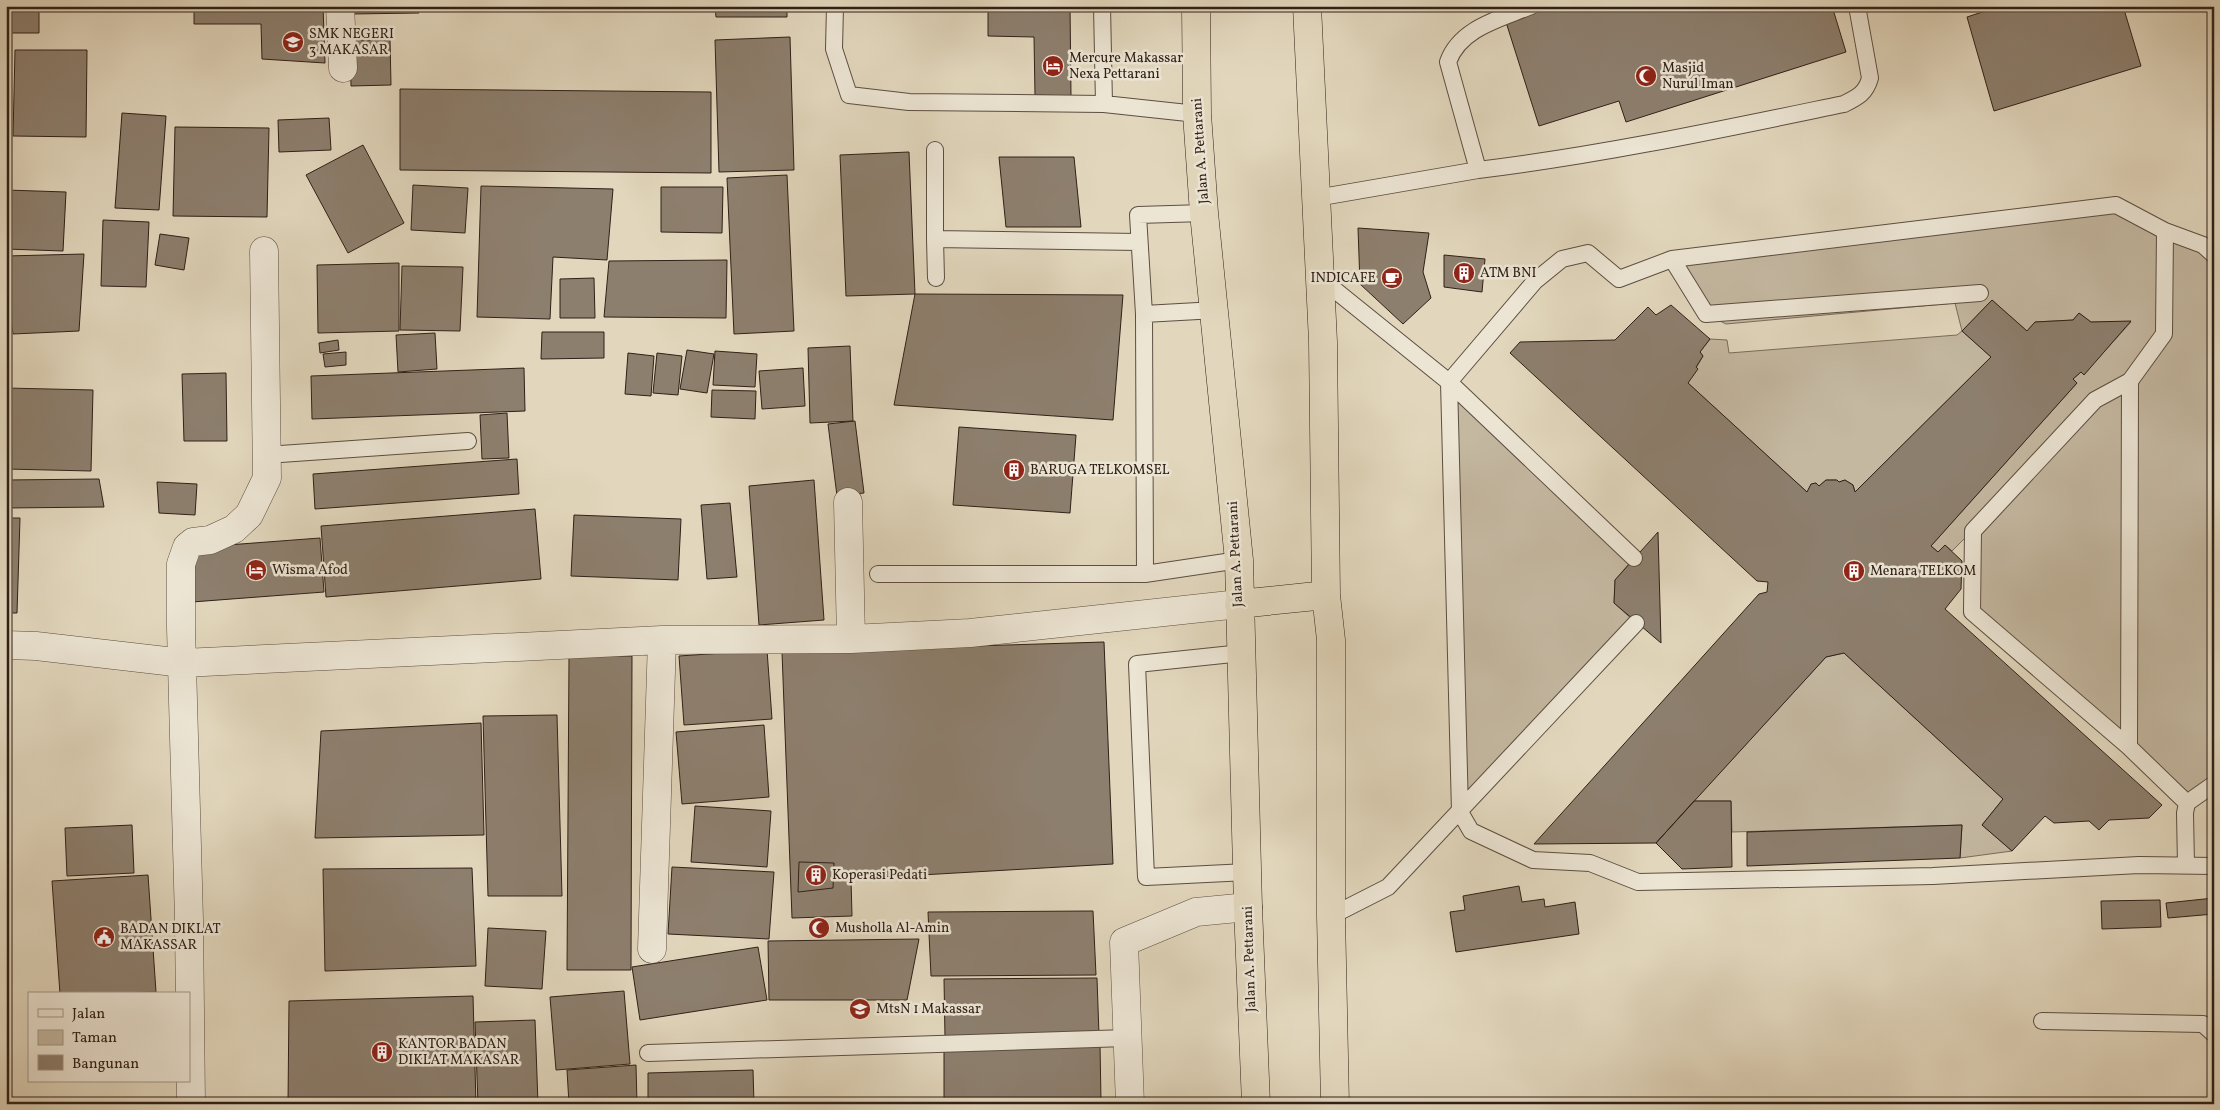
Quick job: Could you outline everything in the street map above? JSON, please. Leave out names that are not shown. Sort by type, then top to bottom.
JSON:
[{"type":"highway","name":"Jalan A. Pettarani","points":[[1196,6],[1197,114],[1204,213],[1216,310],[1239,560],[1248,907],[1256,1104]]},
{"type":"highway","points":[[1307,6],[1323,342],[1326,595],[1331,640],[1331,916],[1335,1104]]},
{"type":"highway","points":[[1239,604],[1326,595]]},
{"type":"street","points":[[340,6],[343,68]]},
{"type":"street","points":[[189,992],[181,573],[184,552],[187,547],[193,542],[210,540],[234,529],[249,515],[266,478],[264,251]]},
{"type":"street","points":[[848,502],[851,639]]},
{"type":"street","points":[[6,645],[36,646],[183,664],[662,640],[851,639],[970,633],[1239,604]]},
{"type":"street","points":[[652,949],[662,640]]},
{"type":"street","points":[[1130,1104],[1124,942],[1196,912],[1248,907]]},
{"type":"street","points":[[190,1049],[191,1104]]},
{"type":"lane","points":[[835,6],[834,49],[849,95],[909,102],[1104,104],[1197,114]]},
{"type":"lane","points":[[1102,6],[1104,104]]},
{"type":"lane","points":[[1478,170],[1448,62],[1451,52],[1461,38],[1481,27],[1531,6]]},
{"type":"lane","points":[[1316,198],[1683,138],[1844,104],[1858,98],[1867,90],[1870,78],[1857,6]]},
{"type":"lane","points":[[934,150],[936,278]]},
{"type":"lane","points":[[2214,255],[2203,245],[2165,231],[2116,205],[1672,259],[1619,278],[1588,253],[1562,260],[1535,281],[1449,382],[1460,812],[1471,831],[1533,860],[1590,863],[1638,882],[1933,876],[2139,865],[2214,866]]},
{"type":"lane","points":[[1145,574],[1144,314],[1138,214],[1204,213]]},
{"type":"lane","points":[[2165,231],[2164,334],[2130,381],[2095,400],[1973,531],[1972,612],[2130,747],[2187,803],[2186,865]]},
{"type":"lane","points":[[935,239],[1139,242]]},
{"type":"lane","points":[[1672,259],[1706,314],[1980,292]]},
{"type":"lane","points":[[1320,278],[1449,382],[1634,558]]},
{"type":"lane","points":[[1144,314],[1216,310]]},
{"type":"lane","points":[[2130,381],[2130,747]]},
{"type":"lane","points":[[266,455],[468,441]]},
{"type":"lane","points":[[878,574],[1145,574],[1239,560]]},
{"type":"lane","points":[[1331,916],[1388,887],[1636,623]]},
{"type":"lane","points":[[1242,653],[1137,664],[1146,877],[1247,872]]},
{"type":"lane","points":[[2187,803],[2214,784]]},
{"type":"lane","points":[[2042,1021],[2202,1024],[2214,1034]]},
{"type":"lane","points":[[648,1053],[1127,1038]]},
{"type":"green space","points":[[2116,205],[2214,255],[2214,784],[2187,803],[1972,612],[1972,531],[1952,551],[1945,545],[1938,552],[1931,546],[2077,383],[2073,379],[2081,372],[2084,374],[2131,322],[2091,322],[2079,313],[2073,320],[2035,322],[2027,331],[1992,300],[1962,331],[1955,303],[1726,324],[1706,314],[1672,259]]},
{"type":"green space","points":[[1962,331],[1991,357],[1855,492],[1853,485],[1845,480],[1839,482],[1836,480],[1826,480],[1819,486],[1816,483],[1812,484],[1807,492],[1688,383],[1703,356],[1700,352],[1710,339],[1727,340],[1729,353],[1957,335]]},
{"type":"green space","points":[[1449,382],[1634,558],[1615,580],[1614,603],[1636,623],[1460,812]]},
{"type":"green space","points":[[1844,653],[2003,799],[1982,825],[2012,851],[1960,858],[1962,825],[1732,832],[1731,801],[1694,801],[1826,657]]},
{"type":"building","points":[[6,6],[39,6],[39,33],[6,33]]},
{"type":"building","name":"SMK NEGERI 3 MAKASAR","points":[[194,6],[323,6],[325,63],[262,59],[261,24],[194,24]]},
{"type":"building","points":[[351,6],[419,6],[419,13],[351,14]]},
{"type":"building","points":[[715,6],[787,6],[787,17],[716,17]]},
{"type":"building","name":"Mercure Makassar Nexa Pettarani","points":[[988,6],[1070,6],[1071,96],[1035,95],[1034,37],[988,36]]},
{"type":"building","name":"Masjid Nurul Iman","points":[[1544,6],[1832,6],[1846,52],[1626,122],[1619,101],[1539,126],[1505,19]]},
{"type":"building","points":[[2001,6],[2123,6],[2141,66],[1994,111],[1967,17]]},
{"type":"building","points":[[790,37],[794,170],[719,172],[715,40]]},
{"type":"building","points":[[350,40],[390,40],[391,85],[351,86]]},
{"type":"building","points":[[15,50],[87,50],[86,137],[13,136]]},
{"type":"building","points":[[400,89],[711,92],[711,173],[400,170]]},
{"type":"building","points":[[122,113],[166,116],[159,210],[115,208]]},
{"type":"building","points":[[329,118],[331,150],[279,152],[278,120]]},
{"type":"building","points":[[175,127],[269,128],[267,217],[173,216]]},
{"type":"building","points":[[363,145],[404,223],[348,253],[306,175]]},
{"type":"building","points":[[909,152],[915,294],[846,296],[840,155]]},
{"type":"building","points":[[999,157],[1074,157],[1081,227],[1006,227]]},
{"type":"building","points":[[787,175],[794,331],[734,334],[727,178]]},
{"type":"building","points":[[413,185],[468,188],[465,233],[411,230]]},
{"type":"building","points":[[481,186],[613,189],[607,260],[553,257],[550,319],[477,317]]},
{"type":"building","points":[[661,187],[723,187],[722,233],[661,232]]},
{"type":"building","points":[[6,190],[66,192],[63,251],[6,249]]},
{"type":"building","points":[[103,220],[149,222],[146,287],[101,286]]},
{"type":"building","name":"INDICAFE","points":[[1358,228],[1429,233],[1423,272],[1431,298],[1403,324],[1360,284]]},
{"type":"building","points":[[160,234],[189,238],[184,270],[155,265]]},
{"type":"building","points":[[84,254],[79,331],[13,334],[10,312],[6,311],[6,256]]},
{"type":"building","name":"ATM BNI","points":[[1444,255],[1485,259],[1482,292],[1444,287]]},
{"type":"building","points":[[727,260],[726,318],[604,317],[609,261]]},
{"type":"building","points":[[399,263],[399,331],[318,333],[317,265]]},
{"type":"building","points":[[402,266],[463,267],[460,331],[400,330]]},
{"type":"building","points":[[594,278],[595,318],[560,318],[560,279]]},
{"type":"building","points":[[915,294],[1123,295],[1113,420],[894,405]]},
{"type":"building","name":"Menara TELKOM","points":[[1992,300],[2027,331],[2035,322],[2073,320],[2079,313],[2091,322],[2131,321],[2084,375],[2081,372],[2073,379],[2077,383],[1931,546],[1938,552],[1945,545],[1962,561],[1961,589],[1945,609],[2162,805],[2149,818],[2109,820],[2099,830],[2089,821],[2054,823],[2045,816],[2012,851],[1982,825],[2003,799],[1844,653],[1826,657],[1656,843],[1534,844],[1759,594],[1767,592],[1768,582],[1757,581],[1510,353],[1520,342],[1615,340],[1648,307],[1656,315],[1671,305],[1710,339],[1700,352],[1703,356],[1696,367],[1698,369],[1688,383],[1807,492],[1811,484],[1816,483],[1819,486],[1826,480],[1837,480],[1839,482],[1845,480],[1853,485],[1855,492],[1991,357],[1962,331]]},
{"type":"building","points":[[542,332],[604,332],[604,358],[541,359]]},
{"type":"building","points":[[435,333],[437,369],[398,372],[396,335]]},
{"type":"building","points":[[338,340],[339,350],[320,353],[319,343]]},
{"type":"building","points":[[850,346],[853,421],[810,423],[808,348]]},
{"type":"building","points":[[687,350],[714,354],[707,393],[680,389]]},
{"type":"building","points":[[715,351],[757,354],[755,387],[713,385]]},
{"type":"building","points":[[346,352],[346,365],[325,367],[323,354]]},
{"type":"building","points":[[628,353],[654,356],[651,396],[625,394]]},
{"type":"building","points":[[657,353],[682,356],[678,395],[653,393]]},
{"type":"building","points":[[524,368],[525,411],[312,419],[311,376]]},
{"type":"building","points":[[803,368],[805,406],[762,409],[759,371]]},
{"type":"building","points":[[226,373],[227,441],[184,441],[182,374]]},
{"type":"building","points":[[6,388],[93,390],[91,471],[6,469]]},
{"type":"building","points":[[712,390],[756,391],[755,419],[711,417]]},
{"type":"building","points":[[507,413],[509,458],[482,459],[480,415]]},
{"type":"building","points":[[855,421],[864,493],[837,496],[828,424]]},
{"type":"building","name":"BARUGA TELKOMSEL","points":[[959,427],[1076,435],[1070,513],[953,505]]},
{"type":"building","points":[[517,459],[519,494],[315,509],[313,474]]},
{"type":"building","points":[[99,479],[104,507],[6,508],[6,480]]},
{"type":"building","points":[[814,480],[824,620],[759,625],[749,486]]},
{"type":"building","points":[[157,482],[197,484],[195,515],[159,513]]},
{"type":"building","points":[[730,503],[737,577],[707,579],[701,505]]},
{"type":"building","points":[[535,509],[541,579],[326,597],[321,526]]},
{"type":"building","points":[[574,515],[681,519],[678,580],[571,576]]},
{"type":"building","points":[[6,518],[20,518],[17,613],[6,613]]},
{"type":"building","points":[[1658,532],[1661,643],[1614,603],[1615,580]]},
{"type":"building","name":"Wisma Afod","points":[[320,538],[324,592],[192,602],[188,548]]},
{"type":"building","points":[[1104,642],[1113,864],[851,879],[852,916],[792,918],[782,652]]},
{"type":"building","points":[[767,650],[772,719],[684,725],[679,656]]},
{"type":"building","points":[[569,656],[632,656],[631,970],[567,970]]},
{"type":"building","points":[[557,715],[562,896],[488,896],[483,716]]},
{"type":"building","points":[[481,723],[484,835],[315,838],[321,731]]},
{"type":"building","points":[[764,725],[769,797],[682,804],[676,732]]},
{"type":"building","points":[[1694,801],[1731,801],[1732,867],[1682,869],[1656,843]]},
{"type":"building","points":[[695,806],[771,811],[767,867],[691,862]]},
{"type":"building","points":[[132,825],[134,873],[67,876],[65,828]]},
{"type":"building","points":[[1962,825],[1960,858],[1747,866],[1747,832]]},
{"type":"building","name":"Koperasi Pedati","points":[[799,862],[834,863],[833,888],[798,892]]},
{"type":"building","points":[[672,867],[774,872],[769,939],[668,934]]},
{"type":"building","points":[[472,868],[476,966],[325,971],[323,869]]},
{"type":"building","name":"BADAN DIKLAT MAKASSAR","points":[[148,875],[156,992],[60,992],[52,881]]},
{"type":"building","points":[[1519,886],[1522,902],[1544,899],[1545,907],[1575,902],[1579,934],[1456,952],[1450,912],[1465,910],[1463,896]]},
{"type":"building","points":[[2214,898],[2214,914],[2168,918],[2166,903]]},
{"type":"building","points":[[2160,900],[2161,927],[2102,929],[2101,901]]},
{"type":"building","points":[[1093,911],[1096,975],[931,976],[928,912]]},
{"type":"building","points":[[488,928],[546,931],[542,989],[485,986]]},
{"type":"building","points":[[919,939],[907,1000],[769,1000],[768,941]]},
{"type":"building","points":[[758,947],[767,1000],[640,1020],[632,967]]},
{"type":"building","points":[[1097,978],[1099,1035],[945,1037],[944,979]]},
{"type":"building","points":[[624,991],[630,1064],[556,1070],[550,997]]},
{"type":"building","name":"KANTOR BADAN DIKLAT MAKASAR","points":[[473,996],[476,1104],[288,1104],[289,1001]]},
{"type":"building","points":[[535,1020],[538,1104],[478,1104],[475,1022]]},
{"type":"building","points":[[1100,1045],[1101,1101],[944,1104],[944,1048]]},
{"type":"building","points":[[636,1065],[637,1104],[569,1104],[567,1070]]},
{"type":"building","points":[[753,1070],[754,1104],[648,1104],[648,1073]]},
{"type":"place","name":"SMK NEGERI 3 MAKASAR","points":[[293,42]]},
{"type":"place","name":"Mercure Makassar Nexa Pettarani","points":[[1053,66]]},
{"type":"place","name":"Masjid Nurul Iman","points":[[1646,76]]},
{"type":"place","name":"ATM BNI","points":[[1464,273]]},
{"type":"place","name":"INDICAFE","points":[[1392,278]]},
{"type":"place","name":"BARUGA TELKOMSEL","points":[[1014,470]]},
{"type":"place","name":"Wisma Afod","points":[[256,570]]},
{"type":"place","name":"Menara TELKOM","points":[[1854,571]]},
{"type":"place","name":"Koperasi Pedati","points":[[816,875]]},
{"type":"place","name":"Musholla Al-Amin","points":[[819,928]]},
{"type":"place","name":"BADAN DIKLAT MAKASSAR","points":[[104,937]]},
{"type":"place","name":"MtsN 1 Makassar","points":[[860,1009]]},
{"type":"place","name":"KANTOR BADAN DIKLAT MAKASAR","points":[[382,1052]]}]
